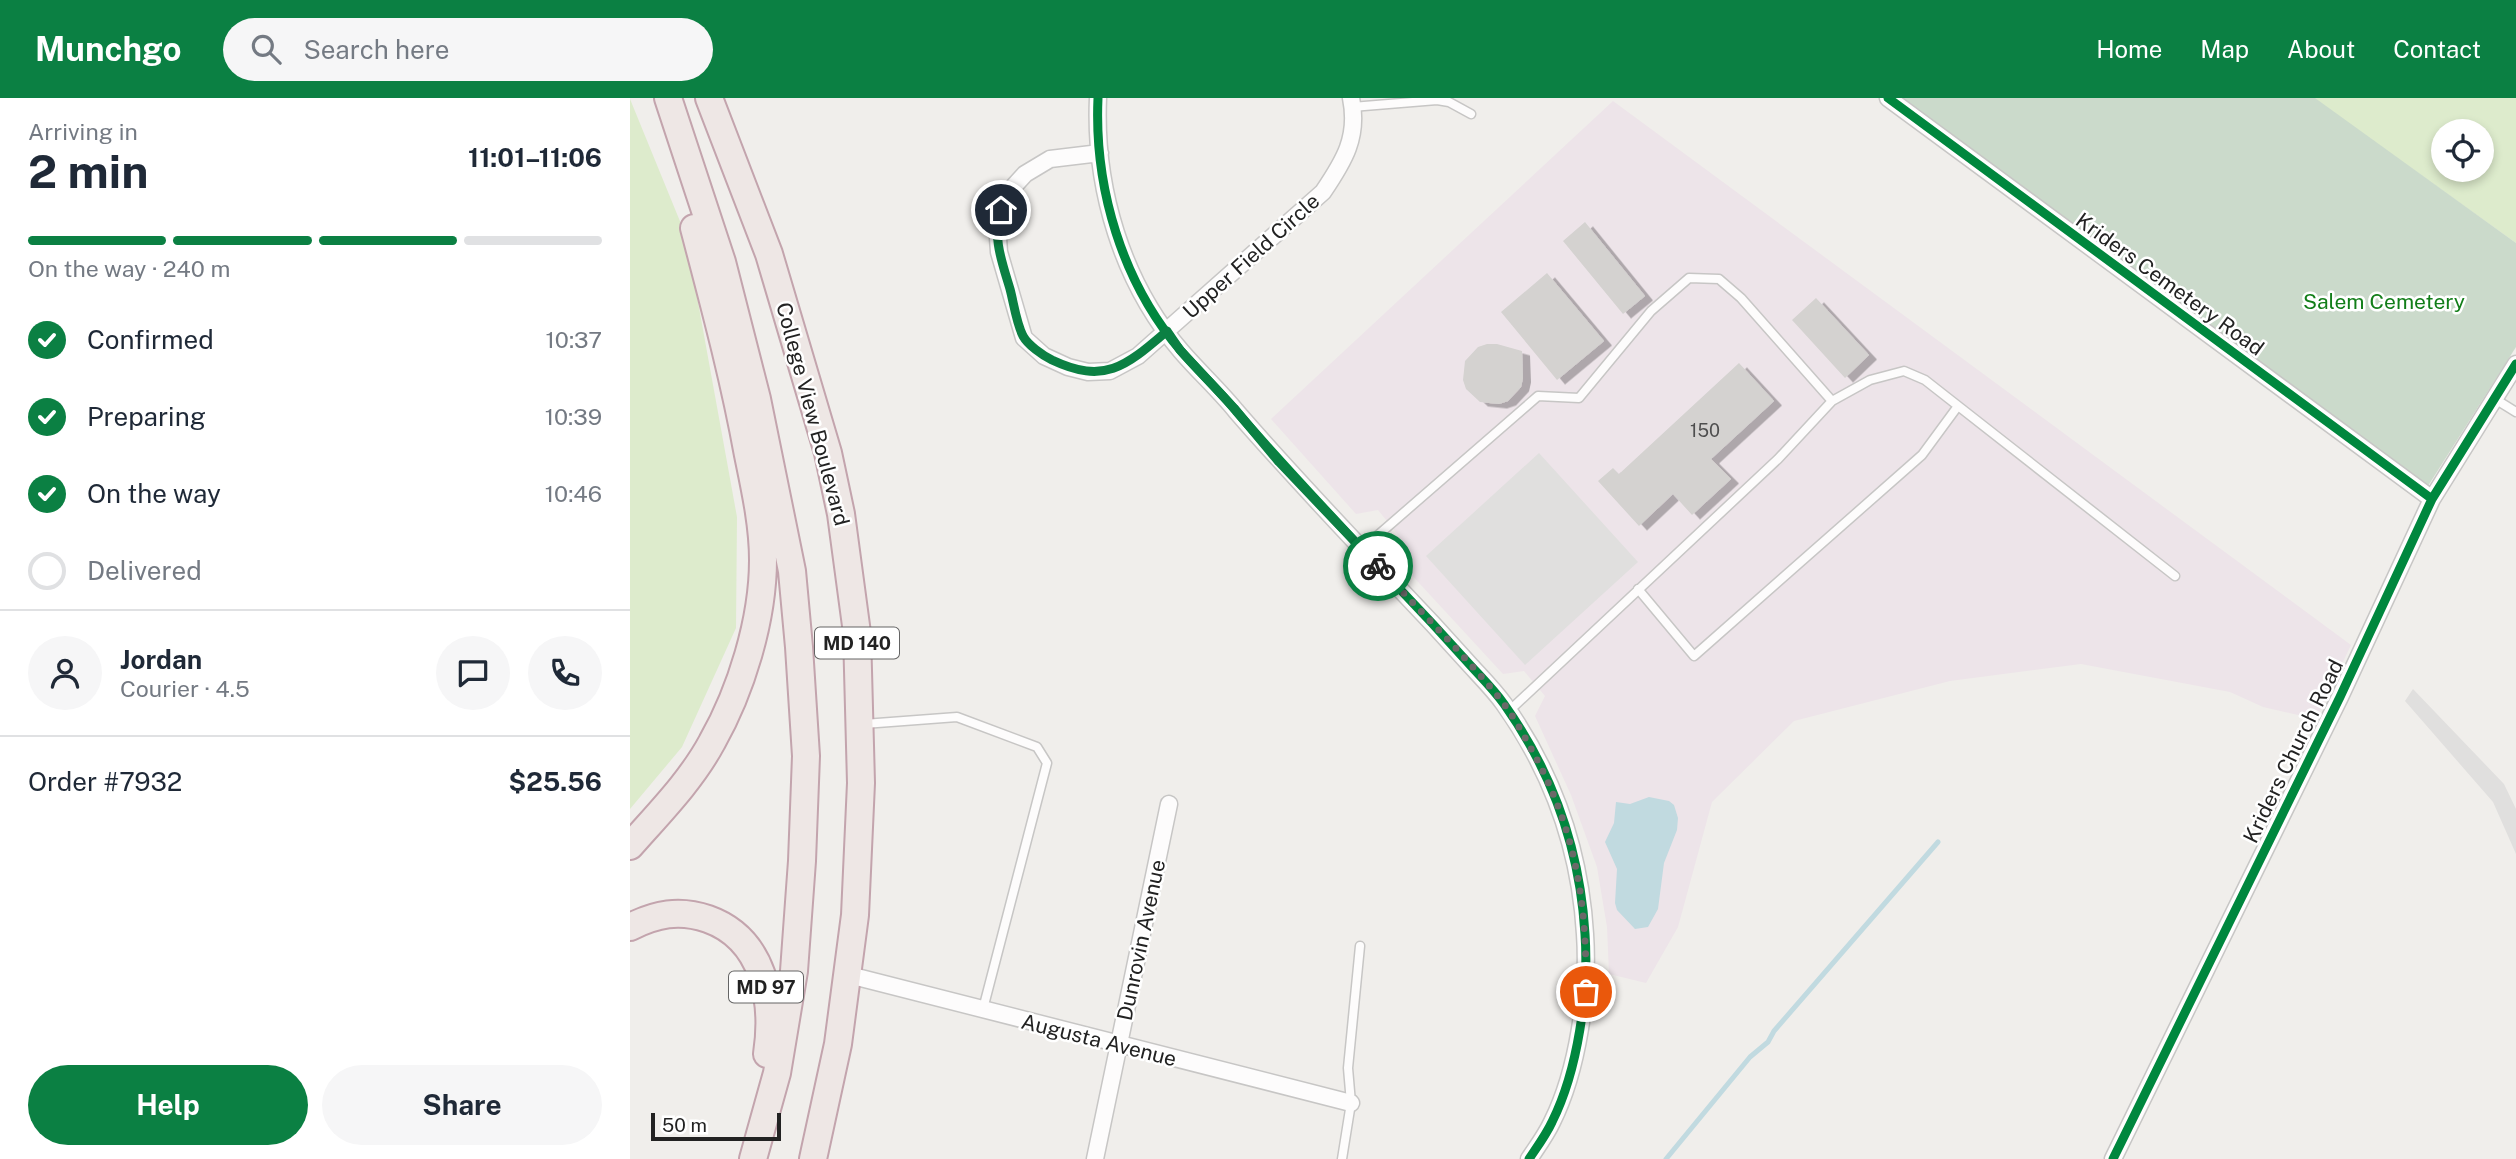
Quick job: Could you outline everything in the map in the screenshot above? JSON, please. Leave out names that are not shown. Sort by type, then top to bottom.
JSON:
[{"type":"highway","points":[[630,846],[694,771],[722,722],[741,677],[751,641],[763,559],[754,482],[734,376],[660,98]]},
{"type":"highway","name":"MD 140","points":[[668,98],[722,262],[757,399],[792,571],[799,647],[806,756],[803,861],[794,971],[777,1073],[753,1159]]},
{"type":"highway","name":"College View Boulevard","points":[[709,98],[769,254],[828,453],[851,576],[857,633],[861,724],[859,854],[849,975],[816,1152]]},
{"type":"highway","name":"MD 97","points":[[630,927],[664,913],[700,916],[727,927],[738,935],[759,965],[765,983],[769,1040],[761,1090],[743,1159]]},
{"type":"street","points":[[1098,98],[1097,124],[1105,191],[1121,252],[1149,307],[1180,350],[1279,462],[1449,641],[1508,711],[1547,776],[1577,861],[1583,903],[1586,992],[1571,1068],[1553,1121],[1529,1159]]},
{"type":"street","name":"Kriders Cemetery Road","points":[[1888,98],[2432,499]]},
{"type":"street","name":"Upper Field Circle","points":[[1100,153],[1050,159],[1026,174],[1005,196],[997,224],[999,252],[1024,338],[1044,356],[1068,368],[1087,372],[1110,371],[1138,356],[1323,192],[1344,161],[1353,135],[1352,102]]},
{"type":"street","name":"Kriders Church Road","points":[[2113,1159],[2340,697],[2432,499],[2516,364]]},
{"type":"street","name":"Dunrovin Avenue","points":[[1095,1159],[1169,804]]},
{"type":"street","name":"Augusta Avenue","points":[[849,975],[1351,1103]]},
{"type":"lane","points":[[1352,102],[1437,100],[1449,102],[1471,114]]},
{"type":"lane","points":[[1362,549],[1538,396],[1579,398],[1651,312],[1689,278],[1719,279],[1741,298],[1832,401]]},
{"type":"lane","points":[[1508,711],[1778,459],[1832,401],[1871,380],[1904,371],[1925,380],[2175,576]]},
{"type":"lane","points":[[2495,399],[2516,412]]},
{"type":"lane","points":[[1639,589],[1695,656],[1922,455],[1958,406]]},
{"type":"lane","points":[[861,724],[957,717],[1037,747],[1047,763],[983,1010]]},
{"type":"lane","points":[[1342,1159],[1351,1103],[1348,1068],[1360,946]]},
{"type":"shaded area","points":[[1613,101],[2351,645],[2316,719],[2263,707],[2230,692],[2081,664],[1950,681],[1794,721],[1712,802],[1678,927],[1646,983],[1609,974],[1607,927],[1597,867],[1571,795],[1535,716],[1545,696],[1524,671],[1503,674],[1396,558],[1399,536],[1378,510],[1356,514],[1271,419]]},
{"type":"shaded area","points":[[1539,453],[1638,562],[1525,665],[1426,556]]},
{"type":"shaded area","points":[[2413,689],[2504,784],[2516,809],[2516,854],[2493,802],[2405,701]]},
{"type":"green space","name":"Salem Cemetery","points":[[1896,98],[2315,98],[2516,243],[2516,347],[2428,486]]},
{"type":"green space","points":[[2313,98],[2516,98],[2516,243]]},
{"type":"green space","points":[[630,99],[686,236],[737,517],[736,628],[682,747],[630,809]]},
{"type":"water","points":[[1649,797],[1669,801],[1674,805],[1678,818],[1677,830],[1664,863],[1658,909],[1648,927],[1635,929],[1617,910],[1617,869],[1605,842],[1614,823],[1616,802],[1630,804]]},
{"type":"building","points":[[1585,222],[1645,296],[1623,314],[1563,241]]},
{"type":"building","points":[[1547,273],[1604,341],[1557,380],[1501,312]]},
{"type":"building","points":[[1816,298],[1869,355],[1845,378],[1792,320]]},
{"type":"building","points":[[1487,344],[1522,351],[1521,387],[1508,401],[1499,404],[1480,402],[1466,389],[1463,380],[1465,361],[1478,347]]},
{"type":"building","points":[[1739,363],[1774,401],[1711,459],[1731,479],[1692,515],[1673,494],[1639,526],[1598,481],[1613,468],[1619,474]]},
{"type":"waterway","points":[[1666,1159],[1750,1057],[1768,1042],[1774,1031],[1938,842]]},
{"type":"cycle path","points":[[1098,98],[1101,166],[1116,232],[1128,264],[1160,324],[1294,477],[1496,694],[1521,730],[1550,785],[1561,813],[1577,872],[1585,934],[1585,981],[1580,1030],[1569,1079],[1550,1127],[1529,1159]]},
{"type":"cycle path","points":[[1888,98],[2432,499]]},
{"type":"cycle path","points":[[2113,1159],[2340,697],[2432,499],[2516,364]]},
{"type":"way so far","points":[[1378,566],[1503,702],[1547,776],[1577,861],[1583,903],[1586,992]]},
{"type":"route","points":[[1001,210],[997,224],[999,252],[1024,338],[1044,356],[1068,368],[1087,372],[1110,371],[1138,356],[1167,331],[1180,350],[1279,462],[1378,566]]}]
